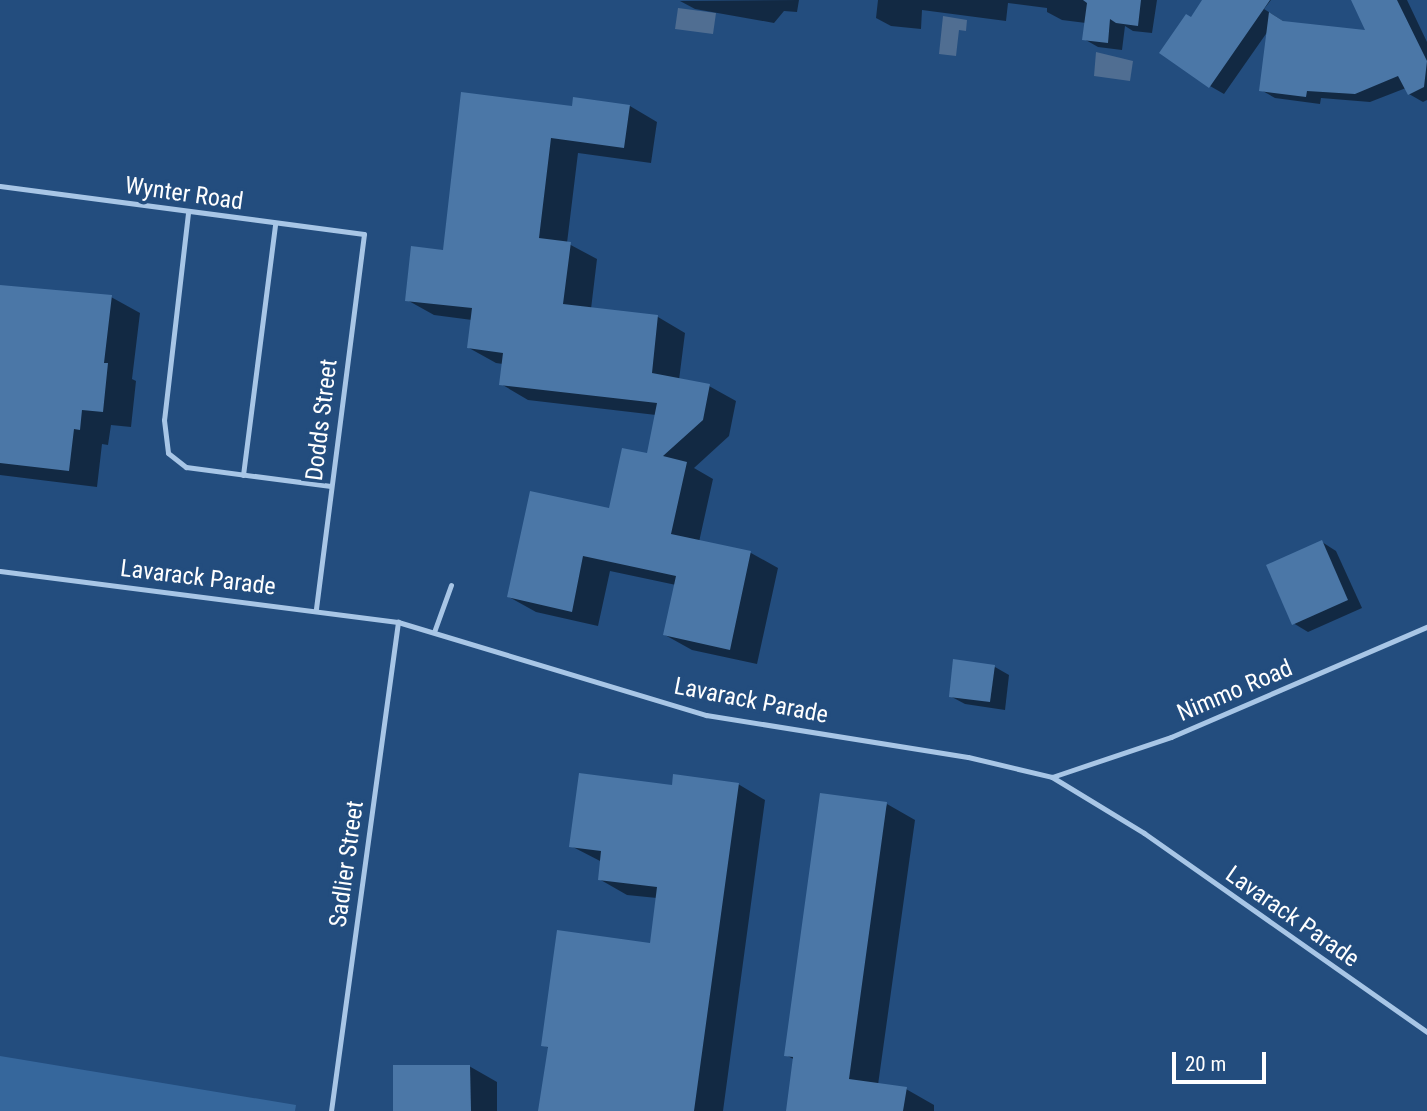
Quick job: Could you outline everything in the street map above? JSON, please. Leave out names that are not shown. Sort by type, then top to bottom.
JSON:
[{"type":"lane","name":"Wynter Road","points":[[0,186],[188,213],[364,234]]},
{"type":"lane","points":[[188,213],[164,420],[167,453],[186,467],[331,486]]},
{"type":"lane","points":[[243,475],[275,223]]},
{"type":"lane","name":"Dodds Street","points":[[316,610],[364,234]]},
{"type":"lane","name":"Lavarack Parade","points":[[0,571],[398,622],[706,715],[968,757],[1052,777],[1144,833],[1427,1032]]},
{"type":"lane","points":[[433,632],[451,584]]},
{"type":"lane","name":"Sadlier Street","points":[[331,1111],[398,622]]},
{"type":"lane","name":"Nimmo Road","points":[[1052,777],[1171,737],[1427,627]]},
{"type":"shaded area","points":[[678,8],[716,13],[713,34],[675,29]]},
{"type":"shaded area","points":[[943,16],[967,20],[966,31],[959,30],[956,56],[939,54]]},
{"type":"shaded area","points":[[1096,52],[1133,61],[1130,81],[1094,76]]},
{"type":"shaded area","points":[[0,1056],[296,1105],[295,1111],[0,1111]]},
{"type":"building","points":[[1083,0],[1141,0],[1138,26],[1116,23],[1110,19],[1108,43],[1082,40],[1087,3]]},
{"type":"building","points":[[1202,0],[1270,0],[1209,88],[1159,53],[1186,14],[1191,17]]},
{"type":"building","points":[[1351,0],[1397,0],[1427,61],[1424,87],[1408,95],[1398,76],[1355,94],[1307,91],[1306,97],[1259,91],[1269,12],[1283,21],[1365,30]]},
{"type":"building","points":[[461,92],[572,106],[573,97],[630,105],[624,148],[551,138],[539,238],[571,242],[563,304],[658,315],[652,373],[710,384],[703,420],[663,456],[687,462],[671,534],[751,551],[730,650],[663,635],[676,576],[583,556],[572,612],[507,597],[530,491],[609,508],[622,448],[647,453],[657,403],[499,385],[503,353],[467,348],[472,308],[405,301],[411,246],[443,250]]},
{"type":"building","points":[[0,285],[112,295],[104,363],[108,363],[103,412],[82,410],[80,430],[74,429],[69,471],[0,463]]},
{"type":"building","points":[[1322,540],[1348,600],[1292,625],[1266,565]]},
{"type":"building","points":[[953,659],[995,665],[990,702],[949,697]]},
{"type":"building","points":[[579,773],[672,785],[673,774],[739,783],[694,1111],[538,1111],[548,1047],[541,1046],[557,930],[650,943],[657,887],[598,880],[601,851],[569,847]]},
{"type":"building","points":[[820,793],[887,802],[849,1079],[907,1087],[903,1111],[786,1111],[793,1057],[784,1056]]},
{"type":"building","points":[[393,1065],[470,1065],[471,1111],[393,1111]]}]
